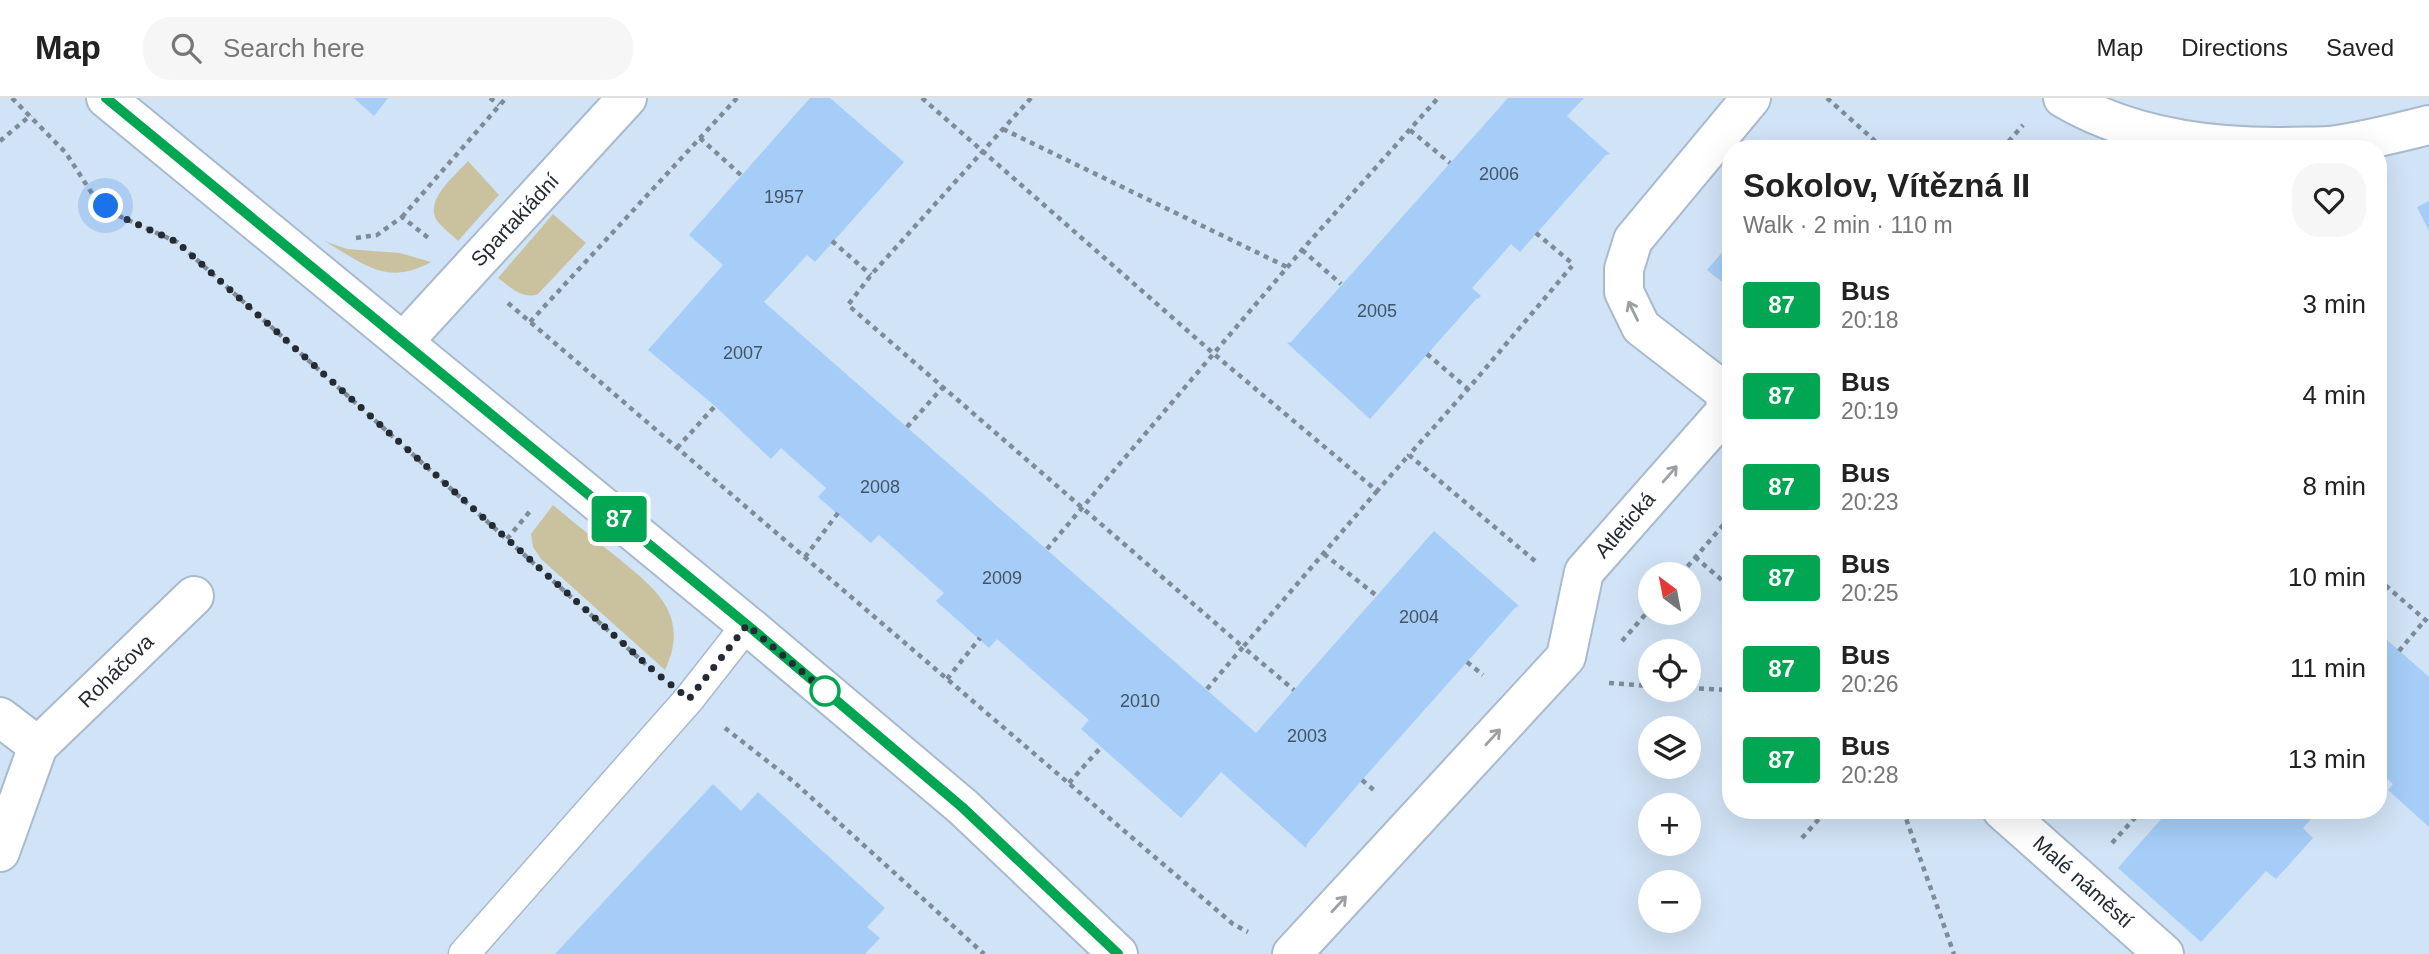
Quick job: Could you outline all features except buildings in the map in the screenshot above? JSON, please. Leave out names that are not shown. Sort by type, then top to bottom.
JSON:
[{"type":"street","name":"Spartakiádní","points":[[403,342],[627,98]]},
{"type":"street","name":"Atletická","points":[[1722,390],[1641,327],[1624,292],[1624,269],[1633,240],[1751,98]]},
{"type":"street","points":[[2063,98],[2088,113],[2177,140]]},
{"type":"street","points":[[110,99],[747,625],[962,807],[1118,954]]},
{"type":"street","points":[[2360,140],[2429,125]]},
{"type":"street","name":"Atletická","points":[[1292,954],[1566,657],[1584,572],[1722,416]]},
{"type":"street","name":"Roháčova","points":[[0,852],[38,746],[194,596]]},
{"type":"street","points":[[0,717],[38,746]]},
{"type":"street","name":"Malé náměstí","points":[[2012,819],[2164,954]]},
{"type":"lane","points":[[464,954],[689,699],[747,625]]},
{"type":"path","points":[[12,98],[66,153],[93,195],[119,216],[177,242],[625,646],[794,782],[984,954]]},
{"type":"path","points":[[491,98],[499,105]]},
{"type":"path","points":[[347,236],[357,239],[377,235],[402,217],[506,98]]},
{"type":"path","points":[[530,322],[737,98]]},
{"type":"path","points":[[922,98],[1214,354],[1377,491]]},
{"type":"path","points":[[1031,98],[871,275],[848,305],[1294,690]]},
{"type":"path","points":[[1047,549],[1287,267],[1438,98]]},
{"type":"path","points":[[1827,98],[1874,140]]},
{"type":"path","points":[[0,141],[31,115]]},
{"type":"path","points":[[1003,129],[1287,267]]},
{"type":"path","points":[[1410,130],[1450,163]]},
{"type":"path","points":[[700,138],[742,176]]},
{"type":"path","points":[[402,217],[469,270],[1233,924],[1252,934]]},
{"type":"path","points":[[1536,233],[1573,264]]},
{"type":"path","points":[[832,241],[871,275]]},
{"type":"path","points":[[1302,250],[1341,284]]},
{"type":"path","points":[[1206,689],[1582,254]]},
{"type":"path","points":[[1427,354],[1468,389]]},
{"type":"path","points":[[907,427],[944,386]]},
{"type":"path","points":[[677,448],[715,406]]},
{"type":"path","points":[[1409,455],[1544,569]]},
{"type":"path","points":[[805,557],[838,513]]},
{"type":"path","points":[[1691,562],[1722,526]]},
{"type":"path","points":[[1324,554],[1377,596]]},
{"type":"path","points":[[1695,557],[1722,581]]},
{"type":"path","points":[[2387,587],[2427,622],[2399,651]]},
{"type":"path","points":[[947,679],[980,638]]},
{"type":"path","points":[[1600,683],[1638,685]]},
{"type":"path","points":[[1701,689],[1722,690]]},
{"type":"path","points":[[1069,783],[1102,746]]},
{"type":"path","points":[[1802,838],[1819,819]]},
{"type":"path","points":[[1906,819],[1954,954]]},
{"type":"shaded area","points":[[468,161],[499,195],[458,241],[437,220],[434,209],[444,186]]},
{"type":"shaded area","points":[[553,214],[586,243],[538,294],[522,294],[498,278]]},
{"type":"shaded area","points":[[324,241],[347,249],[400,253],[431,262],[415,269],[387,272],[363,264]]},
{"type":"shaded area","points":[[553,505],[641,578],[664,603],[674,632],[672,650],[665,670],[541,559],[533,547],[531,534]]},
{"type":"bus line","name":"87","points":[[106,98],[752,629],[962,807],[1118,954]]},
{"type":"route","points":[[106,206],[119,216],[177,242],[655,672],[689,699],[747,625],[825,691]]}]
